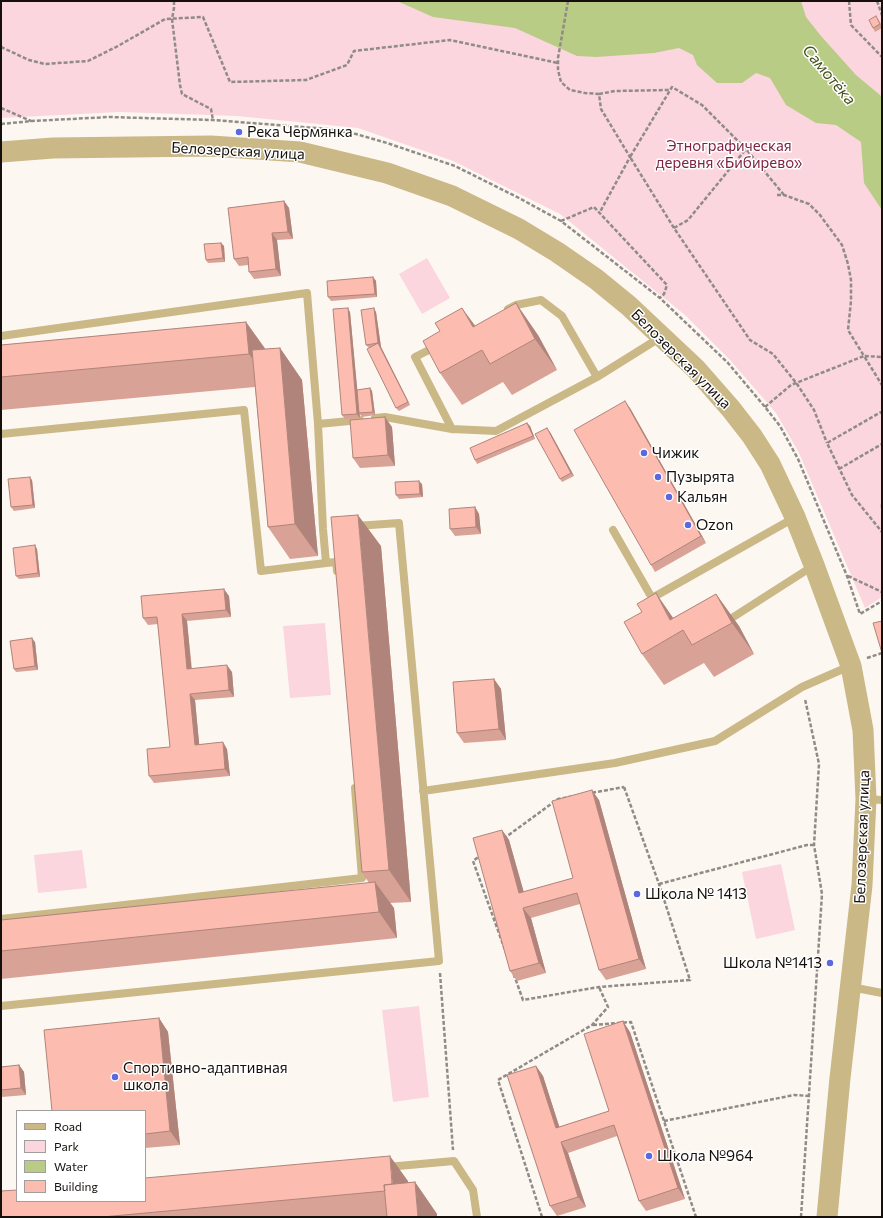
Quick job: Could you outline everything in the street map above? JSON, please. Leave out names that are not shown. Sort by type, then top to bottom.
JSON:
[{"type":"street","name":"Белозерская улица","points":[[1,152],[53,148],[211,146],[300,152],[388,172],[452,196],[519,229],[551,248],[596,279],[629,306],[696,369],[731,409],[752,436],[770,464],[795,517],[851,666],[874,799],[862,885],[838,1090],[827,1217]]},
{"type":"lane","points":[[1,336],[307,293],[327,529],[326,563]]},
{"type":"lane","points":[[503,312],[516,305],[541,300],[562,316],[597,377]]},
{"type":"lane","points":[[318,424],[385,417],[452,429],[496,431],[597,377],[662,336]]},
{"type":"lane","points":[[442,343],[415,357],[452,429]]},
{"type":"lane","points":[[1,434],[244,410],[261,571],[336,562],[338,578]]},
{"type":"lane","points":[[613,530],[652,598],[795,517]]},
{"type":"lane","points":[[1,1006],[439,960],[399,523],[346,527]]},
{"type":"lane","points":[[720,626],[814,565]]},
{"type":"lane","points":[[423,791],[615,763],[715,741],[802,687],[851,666]]},
{"type":"lane","points":[[1,919],[362,878],[354,778]]},
{"type":"lane","points":[[850,987],[882,992]]},
{"type":"lane","points":[[383,1168],[454,1161],[474,1190],[477,1217]]},
{"type":"path","points":[[174,1],[172,19],[182,94],[211,109],[213,120]]},
{"type":"path","points":[[568,1],[558,58],[558,70],[562,82],[570,90],[599,94],[615,91],[670,90],[672,87],[702,105],[746,149],[784,195]]},
{"type":"path","points":[[850,1],[852,25],[882,57]]},
{"type":"path","points":[[877,1],[882,15]]},
{"type":"path","points":[[1,48],[28,60],[45,64],[88,60],[118,46],[165,19],[203,18],[230,82],[306,80],[347,64],[354,51],[450,40],[558,63]]},
{"type":"path","points":[[600,212],[630,156],[670,90]]},
{"type":"path","points":[[599,94],[601,109],[674,228],[750,340],[773,354],[797,384],[814,410],[827,444],[852,495],[881,527],[882,532]]},
{"type":"path","points":[[1,108],[32,121]]},
{"type":"path","points":[[1,124],[109,117],[213,120],[328,129],[356,134],[387,143],[455,166],[519,198],[561,221],[660,298],[728,362],[780,426],[798,459],[847,576],[860,614],[882,601]]},
{"type":"path","points":[[674,228],[688,220],[746,149]]},
{"type":"path","points":[[777,195],[784,195],[809,204],[824,220],[842,245],[852,280],[848,330],[882,384]]},
{"type":"path","points":[[561,221],[594,207],[667,285],[664,294],[660,298]]},
{"type":"path","points":[[765,407],[791,385],[797,384],[864,356],[882,357]]},
{"type":"path","points":[[827,444],[881,412],[882,414]]},
{"type":"path","points":[[839,469],[882,444]]},
{"type":"path","points":[[882,504],[882,510]]},
{"type":"path","points":[[847,576],[882,592]]},
{"type":"path","points":[[801,1217],[822,894],[814,845],[819,764],[802,687]]},
{"type":"path","points":[[624,787],[659,884],[690,980],[599,987],[522,1000],[473,861],[558,800],[624,787]]},
{"type":"path","points":[[659,884],[807,845],[814,845]]},
{"type":"path","points":[[439,960],[454,1161]]},
{"type":"path","points":[[542,1217],[498,1080],[592,1025],[608,1007],[599,987]]},
{"type":"path","points":[[592,1025],[631,1022],[696,1217]]},
{"type":"path","points":[[664,1121],[794,1095],[809,1096]]},
{"type":"green space","name":"Этнографическая деревня «Бибирево»","points":[[1,1],[882,1],[882,597],[865,608],[799,453],[776,413],[730,360],[685,315],[560,214],[453,161],[358,128],[237,116],[120,112],[1,118]]},
{"type":"green space","points":[[427,258],[450,298],[422,314],[399,274]]},
{"type":"green space","points":[[325,623],[331,695],[290,698],[283,626]]},
{"type":"green space","points":[[82,850],[87,888],[38,893],[34,855]]},
{"type":"green space","points":[[781,864],[795,930],[756,939],[742,872]]},
{"type":"green space","points":[[419,1006],[429,1097],[393,1102],[382,1010]]},
{"type":"water","name":"Самотёка","points":[[397,1],[801,1],[806,17],[821,36],[856,75],[882,98],[882,210],[864,183],[861,142],[836,125],[816,123],[786,105],[770,78],[756,73],[742,83],[717,83],[697,65],[693,55],[679,48],[654,53],[597,57],[577,56],[515,28],[433,17]]},
{"type":"building","points":[[876,16],[880,24],[873,28],[869,20]]},
{"type":"building","points":[[284,201],[288,232],[272,233],[276,269],[249,272],[248,257],[234,259],[228,208]]},
{"type":"building","points":[[221,243],[223,258],[206,260],[204,244]]},
{"type":"building","points":[[373,277],[375,294],[328,297],[327,281]]},
{"type":"building","points":[[516,303],[535,339],[490,364],[482,350],[440,373],[423,341],[440,331],[435,323],[462,308],[473,327]]},
{"type":"building","points":[[348,308],[357,414],[342,415],[333,309]]},
{"type":"building","points":[[374,308],[378,343],[366,345],[361,310]]},
{"type":"building","points":[[246,322],[249,354],[1,377],[1,345]]},
{"type":"building","points":[[378,343],[408,402],[396,408],[367,349]]},
{"type":"building","points":[[280,348],[295,524],[268,527],[252,350]]},
{"type":"building","points":[[370,388],[373,412],[359,413],[357,390]]},
{"type":"building","points":[[625,401],[701,536],[651,565],[574,430]]},
{"type":"building","points":[[385,417],[388,455],[353,458],[350,420]]},
{"type":"building","points":[[527,423],[533,436],[475,460],[470,448]]},
{"type":"building","points":[[547,428],[571,473],[560,479],[535,434]]},
{"type":"building","points":[[30,477],[33,505],[11,507],[8,479]]},
{"type":"building","points":[[419,481],[420,494],[396,495],[395,482]]},
{"type":"building","points":[[475,507],[476,527],[450,529],[449,509]]},
{"type":"building","points":[[358,515],[389,870],[362,872],[331,517]]},
{"type":"building","points":[[35,545],[38,573],[16,576],[13,548]]},
{"type":"building","points":[[224,589],[226,610],[182,614],[187,669],[227,665],[229,690],[190,694],[195,745],[223,742],[225,769],[149,776],[147,749],[170,747],[157,617],[143,618],[141,596]]},
{"type":"building","points":[[656,593],[670,620],[716,594],[732,623],[692,645],[683,630],[642,654],[624,622],[642,612],[637,604]]},
{"type":"building","points":[[882,621],[882,653],[873,623]]},
{"type":"building","points":[[32,638],[35,666],[14,669],[10,641]]},
{"type":"building","points":[[494,679],[499,729],[457,733],[453,682]]},
{"type":"building","points":[[592,790],[639,959],[599,970],[577,893],[523,908],[539,963],[510,971],[473,838],[502,830],[519,893],[573,878],[552,801]]},
{"type":"building","points":[[375,882],[379,912],[1,951],[1,920]]},
{"type":"building","name":"Спортивно-адаптивная школа","points":[[159,1018],[170,1131],[146,1134],[146,1110],[52,1110],[44,1030]]},
{"type":"building","points":[[623,1021],[678,1188],[639,1201],[614,1125],[561,1142],[578,1197],[550,1206],[507,1075],[536,1066],[556,1128],[609,1111],[584,1034]]},
{"type":"building","points":[[19,1065],[21,1088],[1,1090],[1,1067]]},
{"type":"building","points":[[390,1156],[392,1184],[384,1185],[385,1191],[102,1217],[1,1217],[1,1191],[16,1190],[16,1202],[146,1202],[146,1178]]},
{"type":"building","points":[[415,1182],[418,1217],[387,1217],[384,1185]]},
{"type":"place","name":"Река Чермянка","points":[[239,132]]},
{"type":"place","name":"Чижик","points":[[644,453]]},
{"type":"place","name":"Пузырята","points":[[658,477]]},
{"type":"place","name":"Кальян","points":[[669,497]]},
{"type":"place","name":"Ozon","points":[[688,525]]},
{"type":"place","name":"Школа № 1413","points":[[637,894]]},
{"type":"place","name":"Школа №1413","points":[[830,963]]},
{"type":"place","name":"Спортивно-адаптивная школа","points":[[115,1077]]},
{"type":"place","name":"Школа №964","points":[[649,1156]]}]
